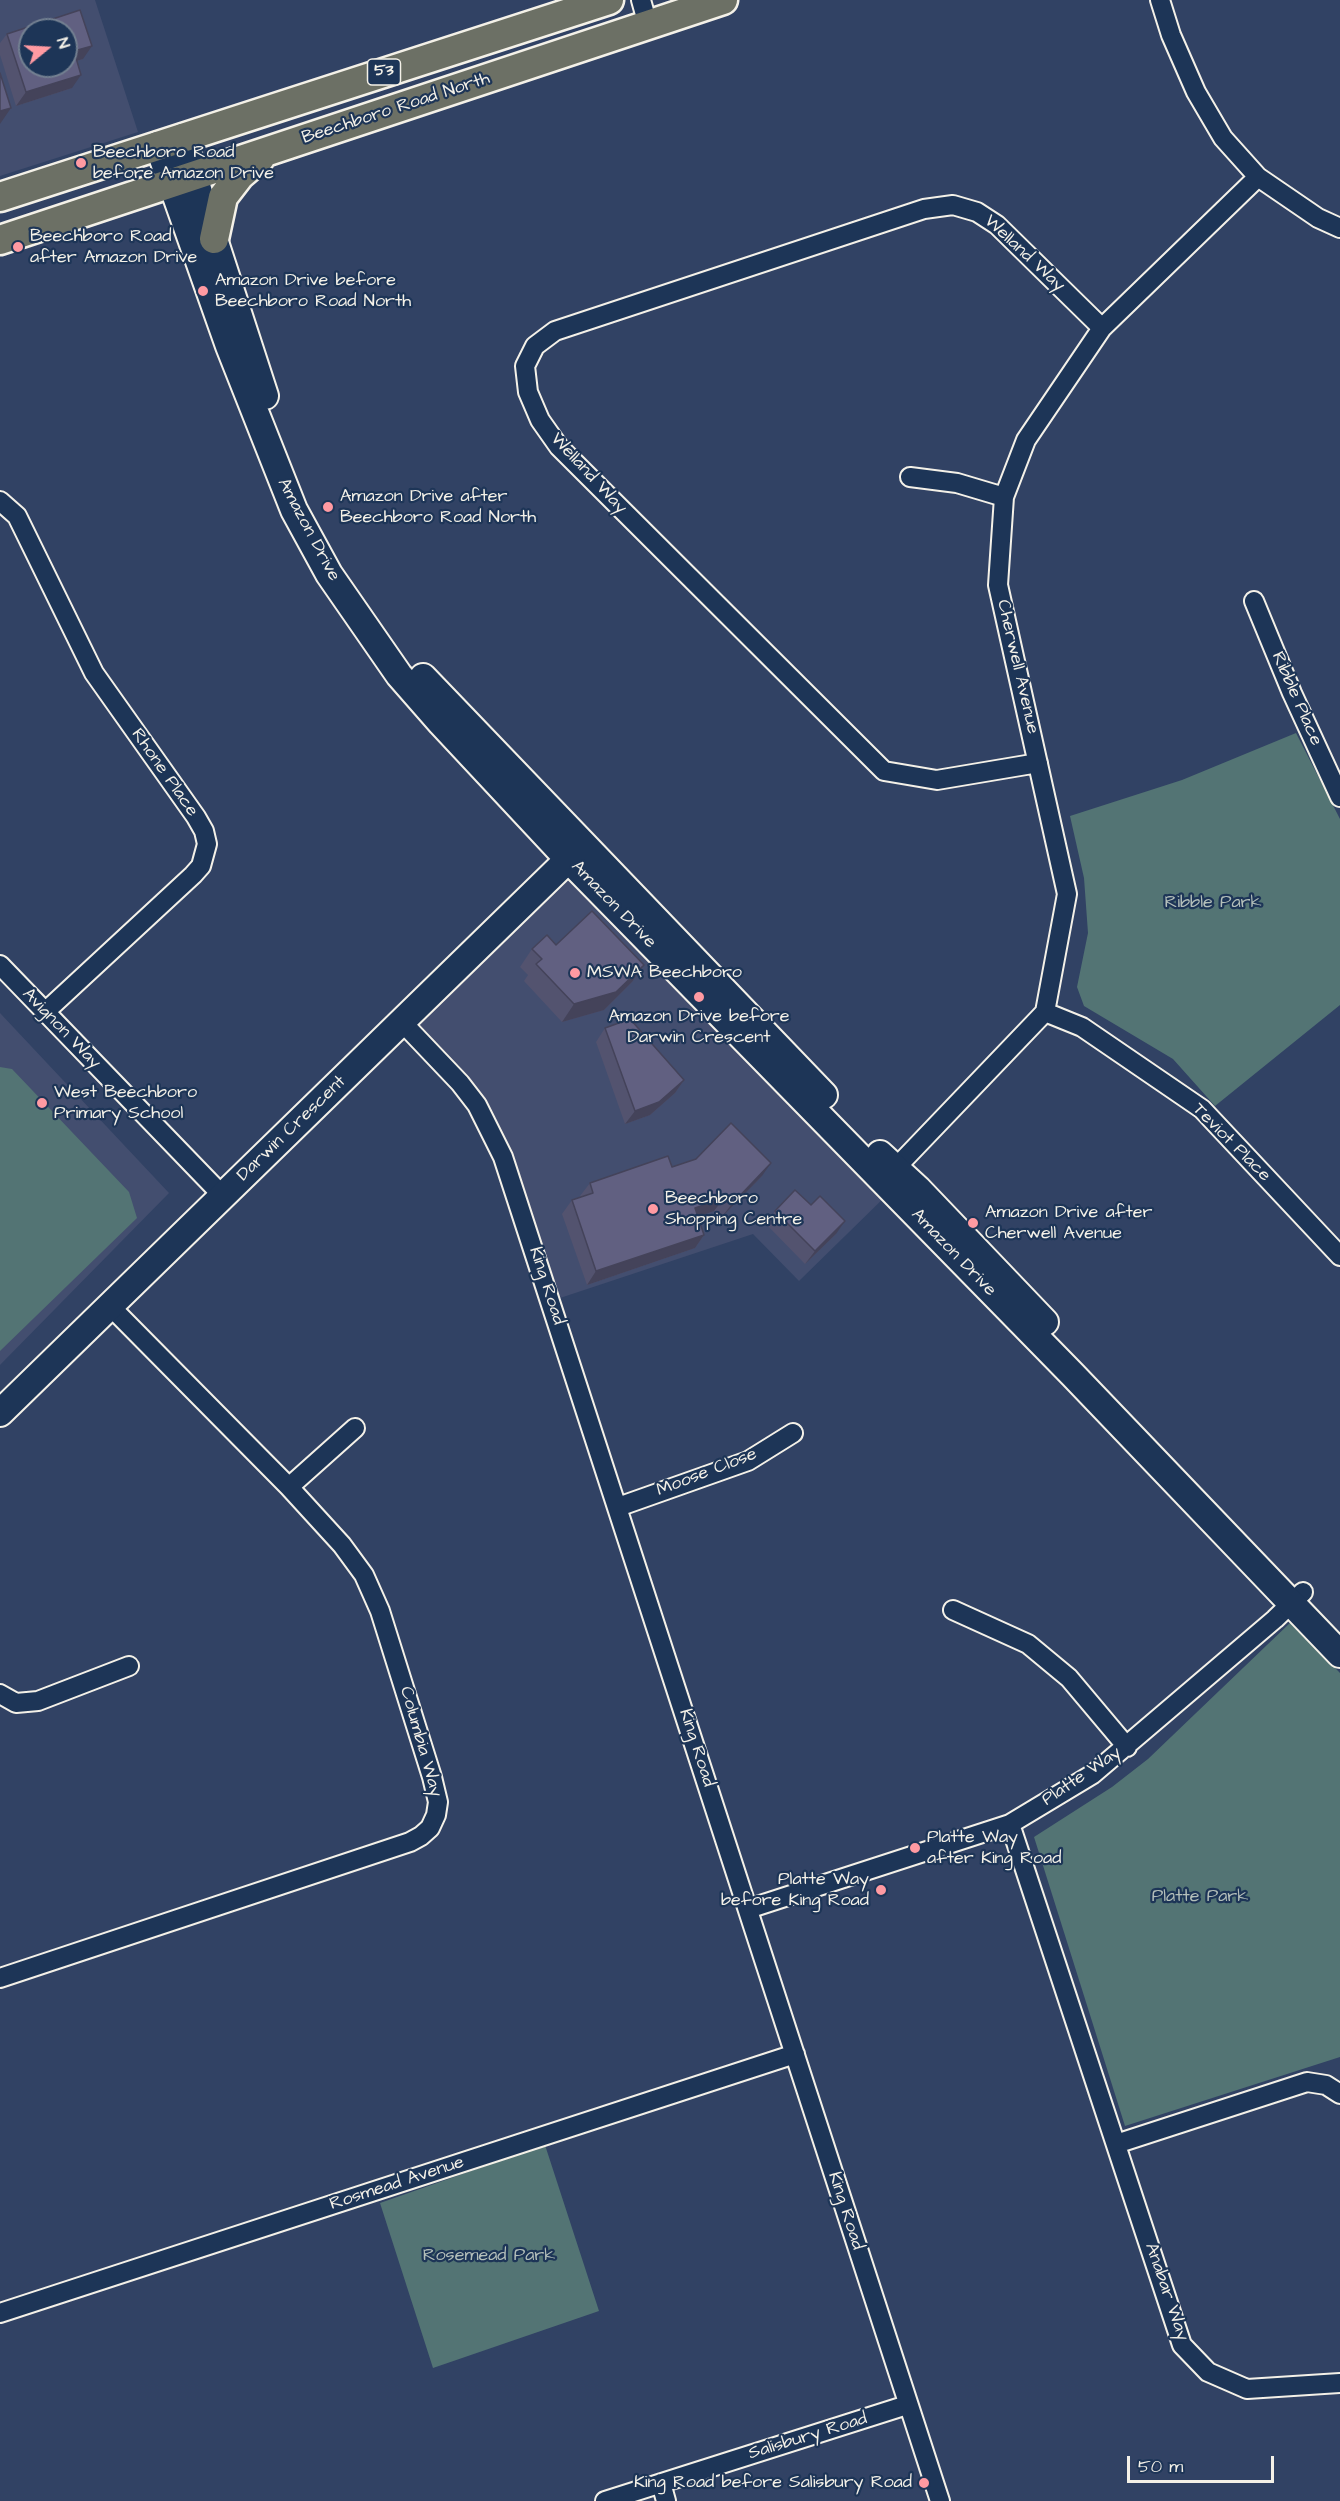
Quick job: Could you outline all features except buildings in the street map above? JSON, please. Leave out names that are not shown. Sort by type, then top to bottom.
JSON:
[{"type":"main road","name":"53","points":[[0,197],[609,0]]},
{"type":"main road","name":"Beechboro Road North","points":[[0,240],[269,151],[644,12],[723,0]]},
{"type":"main road","points":[[214,239],[223,197],[240,174],[269,151]]},
{"type":"street","points":[[1160,0],[1196,92],[1223,138],[1258,177],[1318,218],[1340,228]]},
{"type":"street","name":"Amazon Drive","points":[[171,141],[277,472],[294,510],[329,574],[405,682],[441,723],[576,852],[889,1175],[918,1189],[1297,1598],[1340,1654]]},
{"type":"street","name":"Cherwell Avenue","points":[[1045,1012],[1067,894],[998,585],[1004,497],[1026,440],[1102,328],[1235,202],[1258,177]]},
{"type":"street","name":"Amazon Drive","points":[[182,179],[214,239],[266,398],[286,449],[314,512],[346,572],[382,626],[424,678],[576,852]]},
{"type":"street","name":"Welland Way","points":[[1038,763],[937,780],[884,771],[559,447],[540,420],[528,392],[525,366],[535,346],[555,331],[924,209],[953,204],[977,212],[997,225],[1102,328]]},
{"type":"street","points":[[910,477],[957,483],[1004,497]]},
{"type":"street","name":"Rhone Place","points":[[0,501],[17,516],[94,673],[196,818],[204,831],[207,844],[201,866],[193,875],[45,1012]]},
{"type":"street","name":"Ribble Place","points":[[1254,601],[1292,693],[1340,797]]},
{"type":"street","name":"Darwin Crescent","points":[[0,1413],[576,852]]},
{"type":"street","name":"Avignon Way","points":[[0,965],[223,1196]]},
{"type":"street","points":[[889,1175],[1045,1012]]},
{"type":"street","name":"Teviot Place","points":[[1045,1012],[1082,1027],[1202,1109],[1340,1256]]},
{"type":"street","name":"King Road","points":[[402,1022],[460,1083],[477,1105],[503,1157],[940,2501]]},
{"type":"street","name":"Columbia Way","points":[[0,1978],[410,1842],[430,1828],[438,1803],[437,1792],[373,1593],[354,1560],[289,1487],[110,1306]]},
{"type":"street","points":[[289,1487],[355,1428]]},
{"type":"street","name":"Moose Close","points":[[618,1507],[748,1461],[794,1433]]},
{"type":"street","name":"Amazon Drive","points":[[1297,1598],[1340,1630]]},
{"type":"street","name":"Platte Way","points":[[748,1909],[1010,1824],[1093,1774],[1297,1598]]},
{"type":"street","points":[[953,1610],[1028,1644],[1069,1678],[1127,1747]]},
{"type":"street","points":[[0,1694],[16,1703],[38,1701],[129,1666]]},
{"type":"street","name":"Anabar Way","points":[[1010,1824],[1182,2345],[1208,2372],[1247,2390],[1340,2383]]},
{"type":"street","name":"Rosmead Avenue","points":[[0,2313],[795,2054]]},
{"type":"street","points":[[1116,2144],[1307,2082],[1326,2085],[1340,2094]]},
{"type":"street","name":"Salisbury Road","points":[[604,2501],[908,2405]]},
{"type":"street","points":[[660,2483],[666,2501]]},
{"type":"shaded area","points":[[0,0],[95,0],[138,132],[0,176]]},
{"type":"shaded area","points":[[568,859],[892,1190],[799,1281],[753,1234],[551,1301],[490,1129],[402,1022]]},
{"type":"shaded area","name":"West Beechboro Primary School","points":[[0,1013],[169,1193],[0,1365]]},
{"type":"green space","name":"Ribble Park","points":[[1296,733],[1340,819],[1340,1005],[1215,1106],[1173,1059],[1084,1006],[1077,987],[1088,933],[1084,878],[1070,816],[1182,780]]},
{"type":"green space","name":"West Beechboro Primary School","points":[[0,1067],[12,1069],[129,1192],[137,1218],[0,1351]]},
{"type":"green space","name":"Platte Park","points":[[1291,1622],[1340,1673],[1340,2057],[1125,2126],[1034,1837],[1112,1787],[1148,1759]]},
{"type":"green space","name":"Rosemead Park","points":[[545,2145],[599,2311],[433,2368],[380,2203]]},
{"type":"place","name":"Beechboro Road before Amazon Drive","points":[[81,163]]},
{"type":"place","name":"Beechboro Road after Amazon Drive","points":[[18,247]]},
{"type":"place","name":"Amazon Drive before Beechboro Road North","points":[[203,291]]},
{"type":"place","name":"Amazon Drive after Beechboro Road North","points":[[328,507]]},
{"type":"place","name":"MSWA Beechboro","points":[[575,973]]},
{"type":"place","name":"Amazon Drive before Darwin Crescent","points":[[699,997]]},
{"type":"place","name":"West Beechboro Primary School","points":[[42,1103]]},
{"type":"place","name":"Beechboro Shopping Centre","points":[[653,1209]]},
{"type":"place","name":"Amazon Drive after Cherwell Avenue","points":[[973,1223]]},
{"type":"place","name":"Platte Way after King Road","points":[[915,1848]]},
{"type":"place","name":"Platte Way before King Road","points":[[881,1890]]},
{"type":"place","name":"King Road before Salisbury Road","points":[[924,2483]]}]
